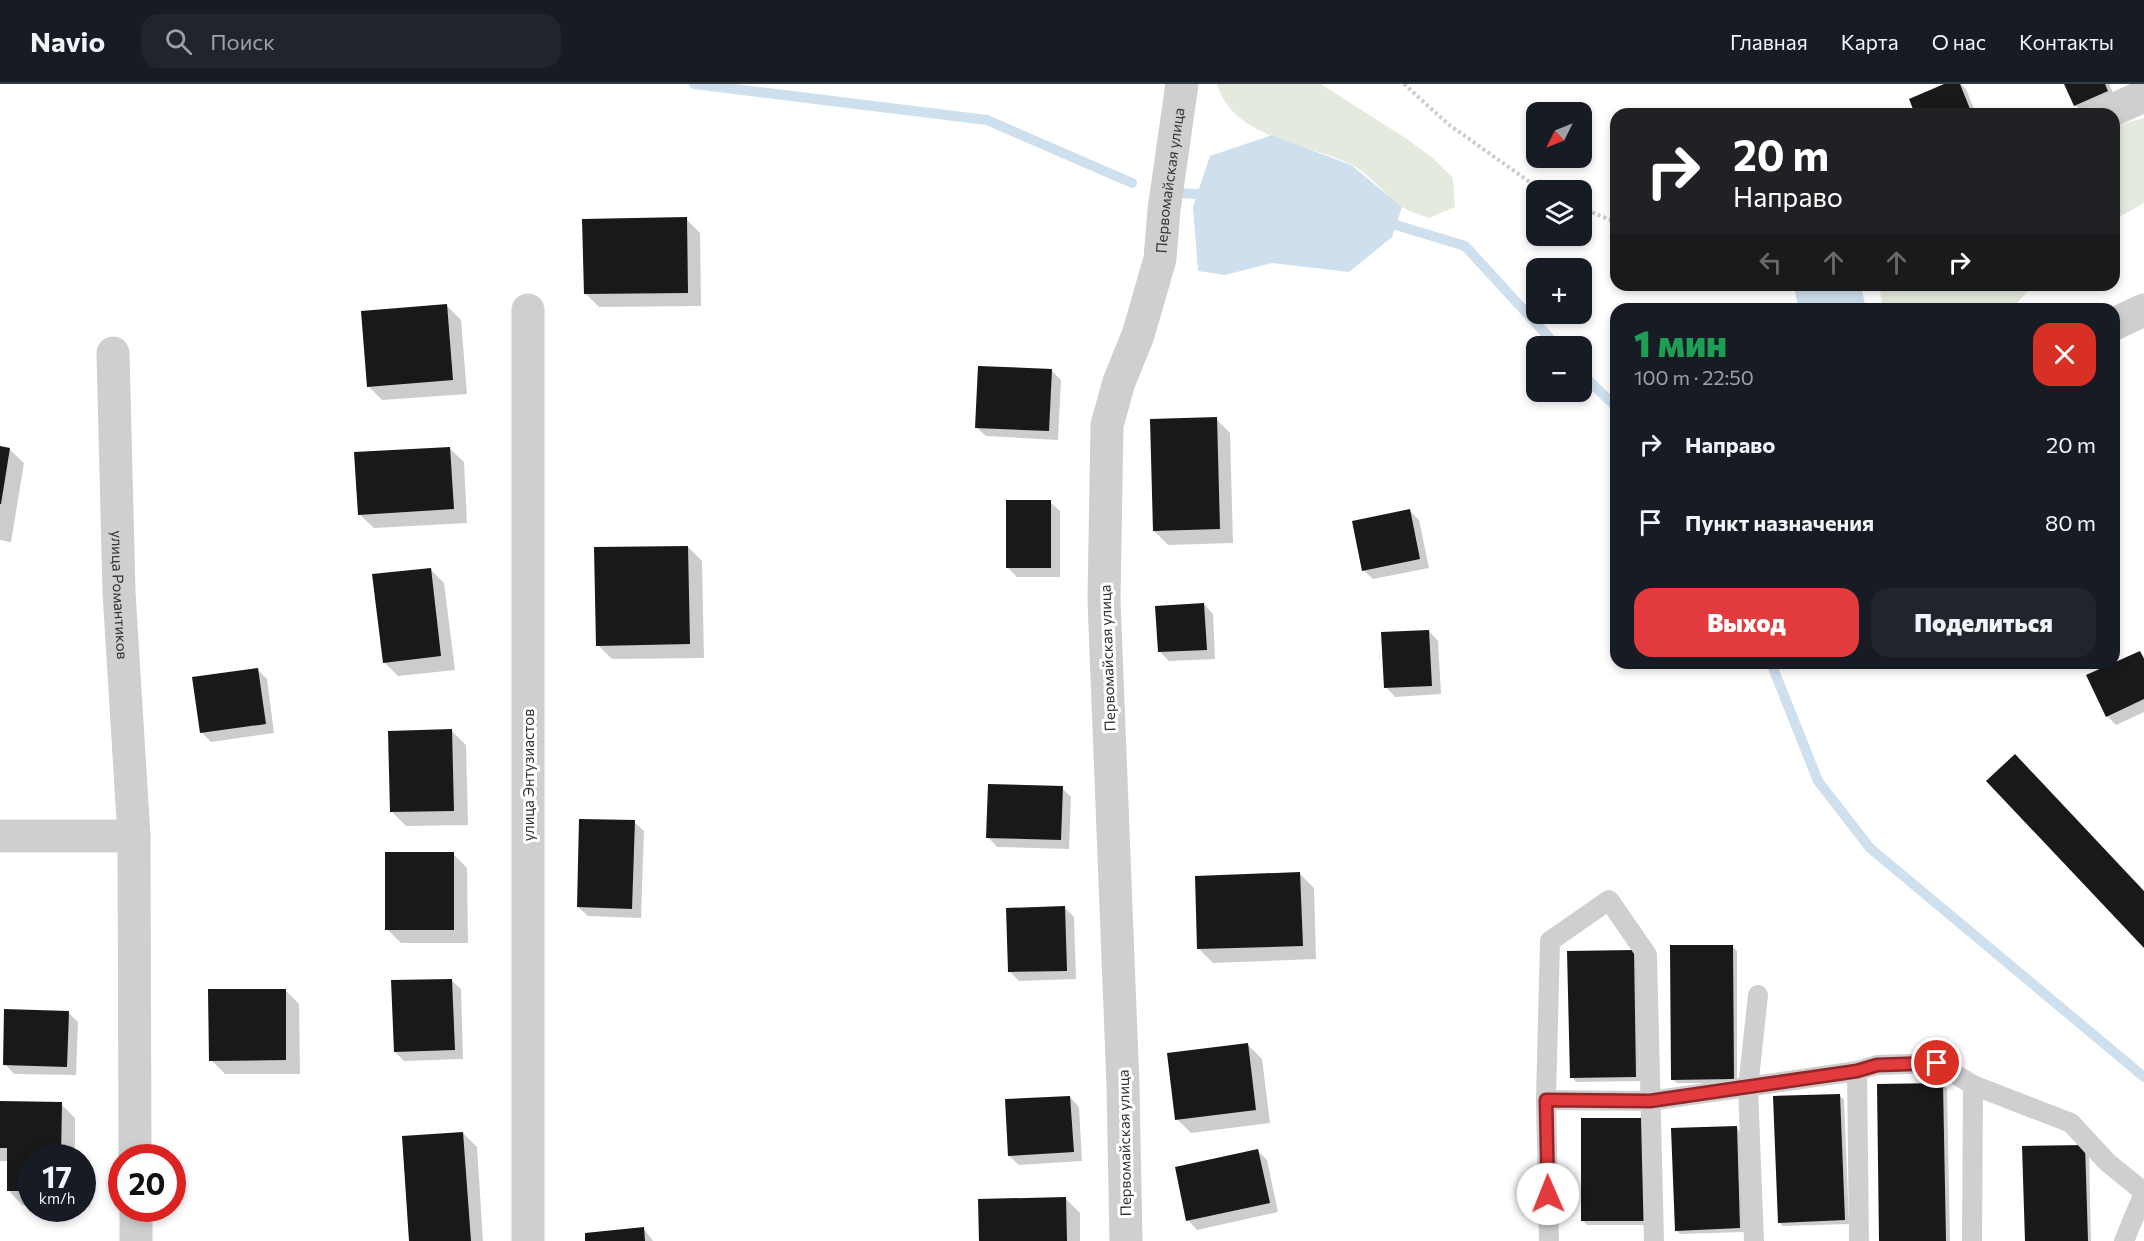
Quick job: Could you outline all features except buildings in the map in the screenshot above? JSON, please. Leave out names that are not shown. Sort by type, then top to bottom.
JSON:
[{"type":"street","name":"Первомайская улица","points":[[1126,1241],[1123,1086],[1104,600],[1107,424],[1119,382],[1138,335],[1160,259],[1164,210],[1182,84]]},
{"type":"street","points":[[2117,108],[2144,96]]},
{"type":"street","name":"улица Энтузиастов","points":[[528,310],[528,1241]]},
{"type":"street","points":[[2120,321],[2144,310]]},
{"type":"street","name":"улица Романтиков","points":[[113,353],[119,592],[134,836],[135,1144]]},
{"type":"street","points":[[0,836],[134,836]]},
{"type":"street","points":[[136,1222],[136,1241]]},
{"type":"lane","points":[[1549,1241],[1546,1100],[1550,941],[1609,900],[1647,955],[1654,1241]]},
{"type":"lane","points":[[1754,1241],[1748,1088],[1758,995]]},
{"type":"lane","points":[[1546,1100],[1650,1101],[1857,1071],[1877,1065],[1937,1063],[1973,1085],[2071,1123],[2107,1162],[2144,1192],[2124,1241]]},
{"type":"lane","points":[[1857,1071],[1859,1241]]},
{"type":"lane","points":[[1972,1241],[1973,1085]]},
{"type":"path","points":[[1404,84],[1448,124],[1527,180]]},
{"type":"path","points":[[1592,212],[1610,220]]},
{"type":"shaded area","points":[[1217,84],[1321,84],[1433,158],[1453,178],[1455,207],[1429,218],[1406,209],[1363,172],[1350,164],[1273,136],[1238,117],[1226,102]]},
{"type":"shaded area","points":[[2144,118],[2144,203],[2120,217],[2120,124]]},
{"type":"shaded area","points":[[1880,291],[2028,291],[2017,303],[1882,303]]},
{"type":"water","points":[[1272,135],[1351,165],[1402,207],[1392,237],[1349,272],[1272,263],[1225,275],[1198,271],[1193,207],[1210,156]]},
{"type":"water","points":[[1795,291],[1862,291],[1865,303],[1798,303]]},
{"type":"waterway","points":[[694,84],[987,120],[1132,183]]},
{"type":"waterway","points":[[1179,193],[1212,195]]},
{"type":"waterway","points":[[1383,221],[1465,246],[1548,336]]},
{"type":"waterway","points":[[1592,384],[1610,401]]},
{"type":"waterway","points":[[1773,669],[1818,781],[1870,848],[2144,1077]]},
{"type":"route","points":[[1548,1194],[1546,1100],[1650,1101],[1857,1071],[1877,1065],[1937,1063]]}]
